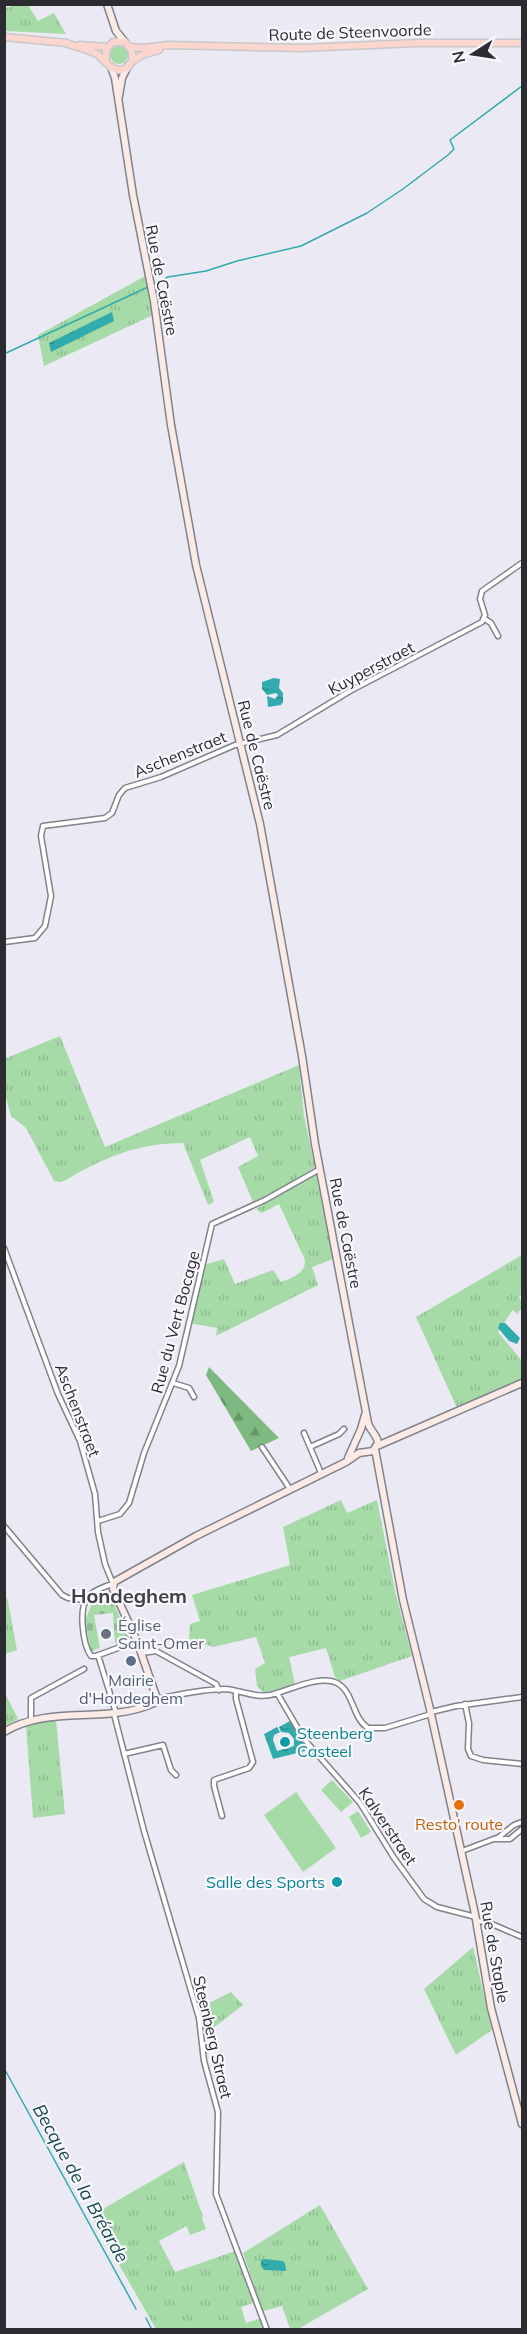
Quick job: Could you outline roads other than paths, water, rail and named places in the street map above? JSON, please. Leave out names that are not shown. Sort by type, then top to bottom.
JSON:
[{"type":"main road","points":[[65,43],[91,51],[109,65],[120,70],[130,64],[133,54],[116,31],[106,4]]},
{"type":"main road","points":[[106,4],[112,33],[105,54],[109,65]]},
{"type":"main road","points":[[4,37],[109,45],[118,41],[128,45]]},
{"type":"main road","name":"Route de Steenvoorde","points":[[128,45],[142,48],[178,46],[311,48],[408,43],[522,43]]},
{"type":"main road","name":"Route de Steenvoorde","points":[[130,64],[144,54],[178,46]]},
{"type":"main road","name":"Rue de Caëstre","points":[[119,111],[121,81],[130,64]]},
{"type":"main road","name":"Rue de Caëstre","points":[[109,65],[136,216],[153,292],[170,416],[195,559],[260,824],[320,1169],[371,1432]]},
{"type":"main road","points":[[4,1732],[31,1719],[115,1713],[147,1706],[156,1699],[142,1653],[113,1584],[181,1544],[377,1445],[399,1438],[522,1383]]},
{"type":"main road","name":"Rue de Caëstre","points":[[359,1434],[364,1421],[365,1406]]},
{"type":"main road","points":[[341,1464],[350,1455],[359,1434],[365,1431],[371,1432],[377,1445]]},
{"type":"main road","points":[[356,1441],[358,1448],[364,1452]]},
{"type":"main road","name":"Rue de Staple","points":[[377,1445],[378,1468],[398,1571],[431,1715],[434,1747],[462,1852],[493,2015],[522,2124]]},
{"type":"main road","name":"Rue de Staple","points":[[364,1452],[374,1460],[378,1468]]},
{"type":"street","points":[[498,636],[491,623],[484,619],[485,612],[480,599],[482,591],[522,563]]},
{"type":"street","name":"Kuyperstraet","points":[[240,743],[280,734],[350,691],[484,619]]},
{"type":"street","name":"Aschenstraet","points":[[4,942],[35,938],[41,933],[46,923],[51,892],[41,838],[43,826],[107,817],[112,813],[119,795],[125,788],[161,777],[240,743]]},
{"type":"street","name":"Rue du Vert Bocage","points":[[98,1521],[118,1515],[127,1506],[146,1449],[173,1383],[212,1224],[265,1200],[320,1169]]},
{"type":"street","name":"Aschenstraet","points":[[4,1248],[59,1397],[77,1434],[95,1494],[105,1561],[113,1584]]},
{"type":"street","points":[[173,1383],[189,1388],[194,1397]]},
{"type":"street","points":[[310,1447],[339,1434],[344,1429]]},
{"type":"street","points":[[304,1433],[321,1473]]},
{"type":"street","points":[[261,1447],[290,1488]]},
{"type":"street","points":[[4,1526],[62,1595],[86,1600],[91,1594],[113,1584]]},
{"type":"street","name":"Steenberg Straet","points":[[86,1600],[82,1625],[88,1653],[92,1656],[98,1655],[115,1713],[145,1836],[199,2018],[204,2061],[217,2109],[215,2182],[217,2198],[267,2330]]},
{"type":"street","points":[[98,1655],[137,1641]]},
{"type":"street","points":[[142,1653],[153,1650],[168,1657],[216,1684],[219,1689]]},
{"type":"street","points":[[31,1719],[30,1701],[32,1697],[84,1669]]},
{"type":"street","points":[[156,1699],[183,1692],[219,1689],[258,1696],[320,1681],[334,1682],[345,1691],[363,1725],[373,1730],[465,1704],[522,1696]]},
{"type":"street","points":[[222,1816],[214,1780],[249,1768],[253,1763],[236,1700],[236,1691]]},
{"type":"street","name":"Kalverstraet","points":[[277,1693],[304,1739],[358,1800],[396,1862],[424,1899],[437,1907],[487,1922],[522,1936]]},
{"type":"street","points":[[465,1704],[469,1723],[468,1749],[471,1756],[522,1764]]},
{"type":"street","points":[[124,1754],[163,1745],[166,1748],[171,1770],[176,1774]]},
{"type":"street","points":[[462,1852],[494,1839],[522,1822]]},
{"type":"street","points":[[494,1839],[510,1839],[522,1829]]},
{"type":"water","points":[[112,312],[114,321],[51,352],[49,343]]},
{"type":"water","points":[[274,678],[280,679],[279,688],[283,693],[283,702],[281,705],[268,707],[267,696],[275,699],[278,695],[276,693],[267,695],[262,689],[262,682]]},
{"type":"water","points":[[500,1323],[505,1323],[520,1338],[517,1344],[509,1341],[498,1328]]},
{"type":"water","points":[[290,1721],[307,1747],[305,1751],[273,1759],[264,1734],[277,1727],[280,1732],[274,1735],[273,1740],[277,1751],[294,1746],[294,1739],[289,1733],[281,1732],[279,1727]]},
{"type":"water","points":[[261,2260],[282,2261],[285,2263],[286,2271],[264,2270]]},
{"type":"waterway","name":"Becque de la Bréarde","points":[[156,283],[168,277],[206,271],[301,246],[367,213],[448,155],[454,149],[450,140],[522,86]]},
{"type":"waterway","name":"Becque de la Bréarde","points":[[4,354],[148,287]]},
{"type":"waterway","name":"Becque de la Bréarde","points":[[4,2068],[136,2309]]},
{"type":"waterway","name":"Becque de la Bréarde","points":[[146,2318],[152,2330]]},
{"type":"place","name":"Église Saint-Omer","points":[[106,1634]]},
{"type":"place","name":"Mairie d'Hondeghem","points":[[131,1661]]},
{"type":"place","name":"Steenberg Casteel","points":[[285,1742]]},
{"type":"place","name":"Resto' route","points":[[459,1805]]},
{"type":"place","name":"Salle des Sports","points":[[337,1882]]},
{"type":"district","name":"Hondeghem","points":[[129,1595]]}]
